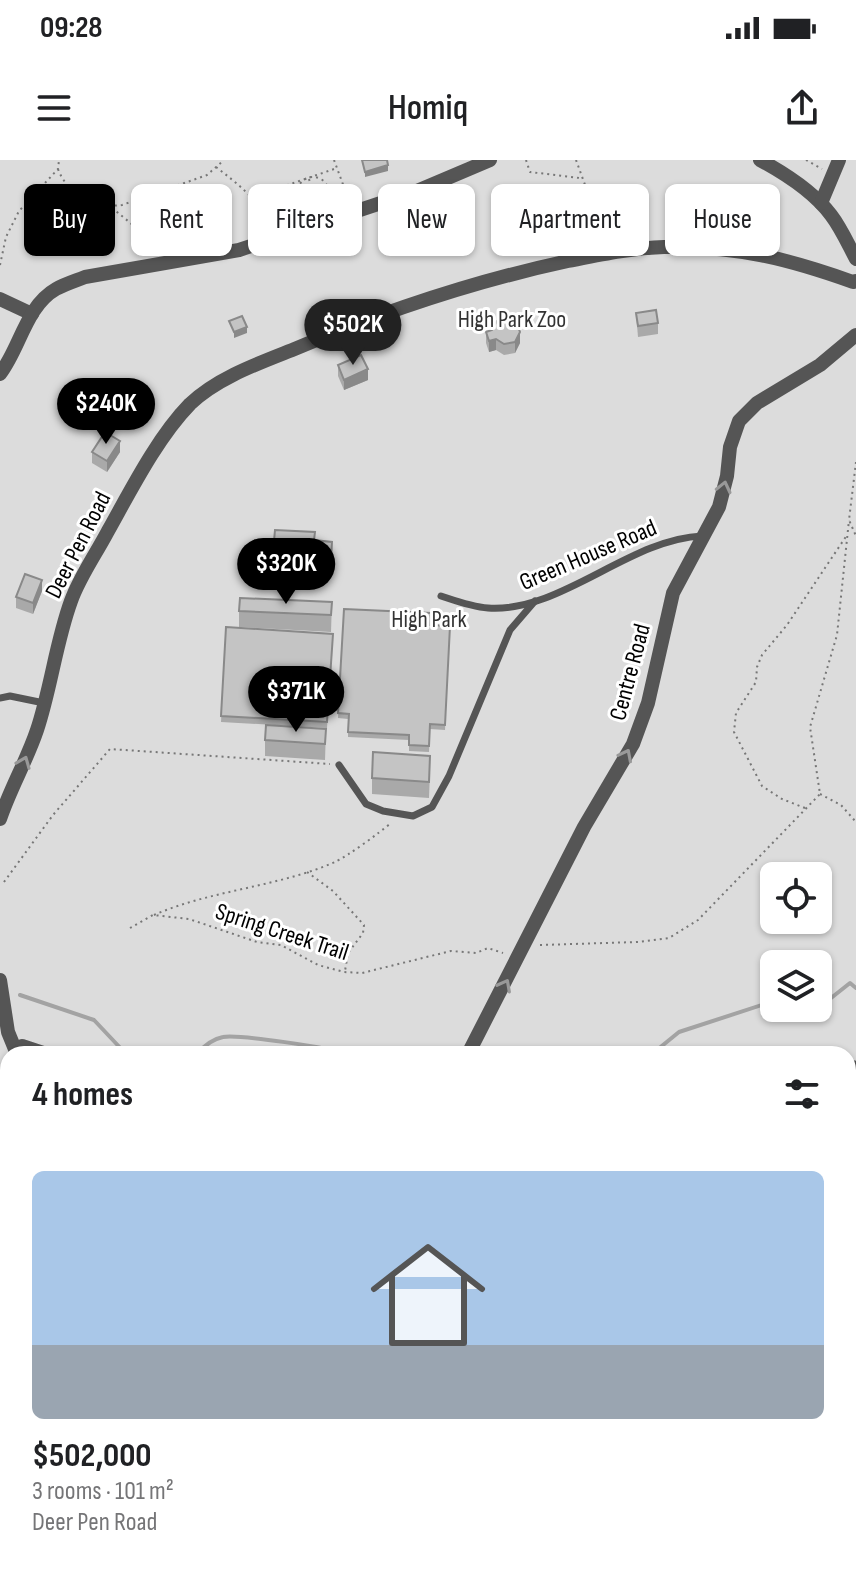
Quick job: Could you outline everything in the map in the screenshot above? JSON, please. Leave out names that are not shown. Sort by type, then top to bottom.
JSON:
[{"type":"street","points":[[0,374],[32,314],[42,300],[56,289],[85,277],[251,246],[417,191],[490,160]]},
{"type":"street","points":[[760,160],[821,203],[856,259]]},
{"type":"street","points":[[821,203],[839,160]]},
{"type":"street","name":"Deer Pen Road","points":[[0,819],[37,730],[71,602],[81,578],[132,488],[192,403],[233,377],[350,326],[429,298],[525,271],[609,253],[661,247],[727,248],[777,257],[856,281]]},
{"type":"street","points":[[0,299],[32,314]]},
{"type":"street","name":"Centre Road","points":[[472,1046],[584,827],[633,744],[648,703],[673,593],[723,494],[734,431],[744,413],[820,365],[856,335]]},
{"type":"street","points":[[0,980],[8,1032],[17,1046]]},
{"type":"lane","name":"Green House Road","points":[[441,596],[488,608],[512,607],[535,601],[650,549],[683,537],[703,536]]},
{"type":"lane","points":[[339,765],[366,804],[383,811],[413,816],[432,807],[449,776],[510,630],[535,601]]},
{"type":"lane","points":[[0,698],[10,696],[44,703]]},
{"type":"path","points":[[59,160],[58,169],[65,184]]},
{"type":"path","points":[[182,184],[207,175],[224,160]]},
{"type":"path","points":[[334,160],[343,184]]},
{"type":"path","points":[[526,160],[530,172],[582,178]]},
{"type":"path","points":[[576,160],[584,184]]},
{"type":"path","points":[[806,160],[826,172]]},
{"type":"path","points":[[215,167],[248,194]]},
{"type":"path","points":[[291,184],[337,168]]},
{"type":"path","points":[[0,265],[6,237],[19,211],[58,169]]},
{"type":"path","points":[[308,178],[310,184]]},
{"type":"path","points":[[301,184],[308,178],[325,184]]},
{"type":"path","points":[[115,211],[131,224]]},
{"type":"path","points":[[820,794],[810,727],[837,635],[856,462]]},
{"type":"path","points":[[849,520],[856,536]]},
{"type":"path","points":[[807,808],[782,799],[762,786],[734,732],[736,713],[756,682],[762,655],[787,625],[848,534]]},
{"type":"path","points":[[4,882],[53,815],[110,749],[339,765]]},
{"type":"path","points":[[527,944],[638,942],[669,938],[698,920],[820,794]]},
{"type":"path","points":[[820,794],[841,805],[856,822]]},
{"type":"path","points":[[130,928],[181,903],[337,862],[401,814]]},
{"type":"path","points":[[305,871],[333,891],[364,925],[363,933],[348,953],[344,972]]},
{"type":"path","name":"Spring Creek Trail","points":[[153,915],[189,919],[257,942],[281,945],[318,965],[344,972],[362,973],[451,951],[476,953],[488,948],[519,959]]},
{"type":"green space","name":"High Park","points":[[0,160],[856,160],[856,1046],[0,1046]]},
{"type":"building","points":[[362,160],[387,160],[388,165],[365,172]]},
{"type":"building","points":[[656,310],[658,323],[638,326],[636,313]]},
{"type":"building","points":[[242,316],[247,327],[234,332],[229,321]]},
{"type":"building","points":[[506,317],[516,322],[520,332],[515,342],[504,344],[496,339],[489,341],[486,332]]},
{"type":"building","points":[[361,355],[368,369],[344,380],[338,365]]},
{"type":"building","points":[[105,432],[120,441],[107,461],[92,452]]},
{"type":"building","points":[[275,530],[315,532],[314,540],[332,542],[331,560],[253,556],[255,540],[274,541]]},
{"type":"building","points":[[25,574],[42,580],[33,603],[16,597]]},
{"type":"building","points":[[240,598],[332,602],[331,615],[239,611]]},
{"type":"building","points":[[344,609],[431,613],[430,625],[450,626],[445,725],[430,724],[429,746],[409,745],[409,735],[348,732],[349,714],[338,713]]},
{"type":"building","points":[[226,627],[333,634],[327,722],[221,716]]},
{"type":"building","points":[[266,725],[326,729],[325,744],[265,740]]},
{"type":"building","points":[[373,752],[430,756],[429,782],[372,778]]},
{"type":"waterway","points":[[832,997],[850,983],[856,988]]},
{"type":"waterway","points":[[20,995],[94,1020],[118,1046]]},
{"type":"waterway","points":[[662,1046],[679,1032],[760,1006]]},
{"type":"waterway","points":[[205,1046],[223,1037],[310,1046]]},
{"type":"park label","name":"High Park Zoo","points":[[512,319]]}]
